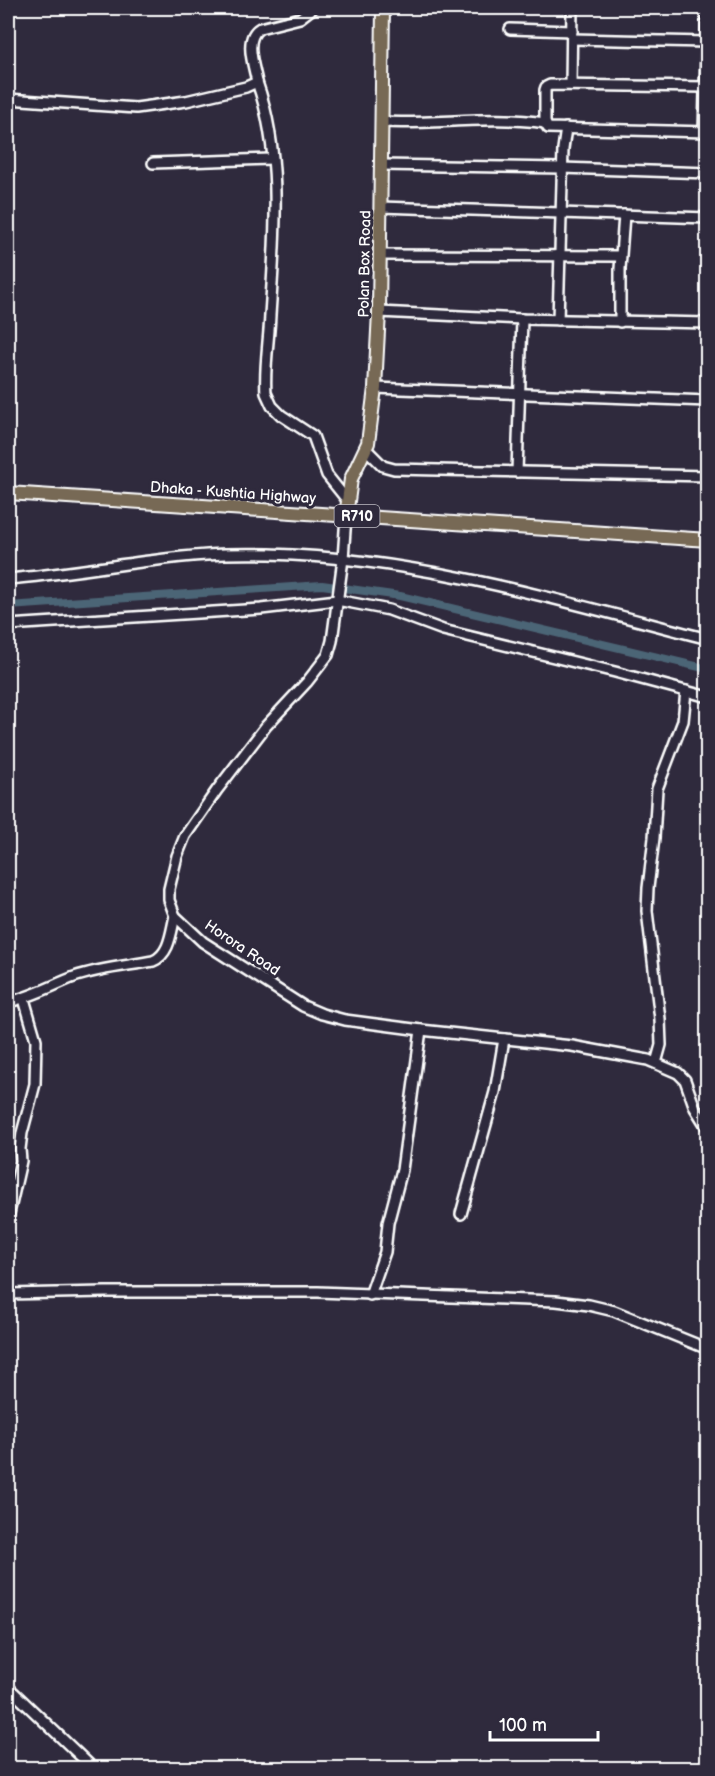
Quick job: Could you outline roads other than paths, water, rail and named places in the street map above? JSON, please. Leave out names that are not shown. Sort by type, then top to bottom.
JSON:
[{"type":"main road","name":"Polan Box Road","points":[[346,516],[351,479],[366,449],[375,388],[379,312],[383,8]]},
{"type":"main road","name":"Dhaka - Kushtia Highway","points":[[8,493],[708,540]]},
{"type":"street","points":[[313,8],[300,18],[260,28],[251,36],[256,82],[264,106],[272,159],[275,241],[266,393],[272,406],[281,415],[313,436],[327,475],[347,500]]},
{"type":"street","points":[[571,85],[572,8]]},
{"type":"street","points":[[706,87],[550,85],[546,87],[544,123],[548,128],[706,132],[707,8]]},
{"type":"street","points":[[510,29],[572,35],[706,42]]},
{"type":"street","points":[[8,99],[136,108],[186,101],[246,87],[256,82]]},
{"type":"street","points":[[381,122],[523,120],[544,123]]},
{"type":"street","points":[[558,320],[562,168],[566,128]]},
{"type":"street","points":[[153,163],[272,159]]},
{"type":"street","points":[[381,165],[708,173]]},
{"type":"street","points":[[381,207],[708,218]]},
{"type":"street","points":[[620,322],[620,256],[624,215]]},
{"type":"street","points":[[379,255],[620,256]]},
{"type":"street","points":[[379,312],[522,319],[708,323]]},
{"type":"street","points":[[517,472],[522,319]]},
{"type":"street","points":[[375,388],[708,401]]},
{"type":"street","points":[[366,449],[388,469],[708,476]]},
{"type":"street","points":[[8,1002],[24,999],[73,978],[107,967],[159,959],[167,949],[175,916],[169,900],[169,889],[177,856],[185,836],[266,726],[325,661],[332,641],[343,559],[346,516]]},
{"type":"street","points":[[8,579],[108,565],[224,554],[291,555],[343,559],[530,591],[708,639]]},
{"type":"street","points":[[8,625],[261,609],[337,599],[389,610],[443,630],[708,697]]},
{"type":"street","points":[[656,1063],[661,1045],[660,1019],[647,911],[648,888],[657,789],[684,721],[686,691]]},
{"type":"street","name":"Horora Road","points":[[175,916],[203,942],[303,1006],[322,1014],[345,1020],[421,1030],[572,1046],[626,1055],[656,1063],[678,1073],[685,1080],[695,1108],[708,1129]]},
{"type":"street","points":[[8,1218],[21,1161],[22,1133],[35,1084],[36,1040],[24,999]]},
{"type":"street","points":[[370,1295],[385,1252],[388,1223],[402,1170],[421,1030]]},
{"type":"street","points":[[461,1214],[495,1092],[504,1039]]},
{"type":"street","points":[[8,1294],[318,1293],[556,1301],[614,1311],[708,1349]]},
{"type":"street","points":[[8,1687],[93,1768]]},
{"type":"waterway","points":[[8,606],[322,585],[400,596],[708,669]]}]
